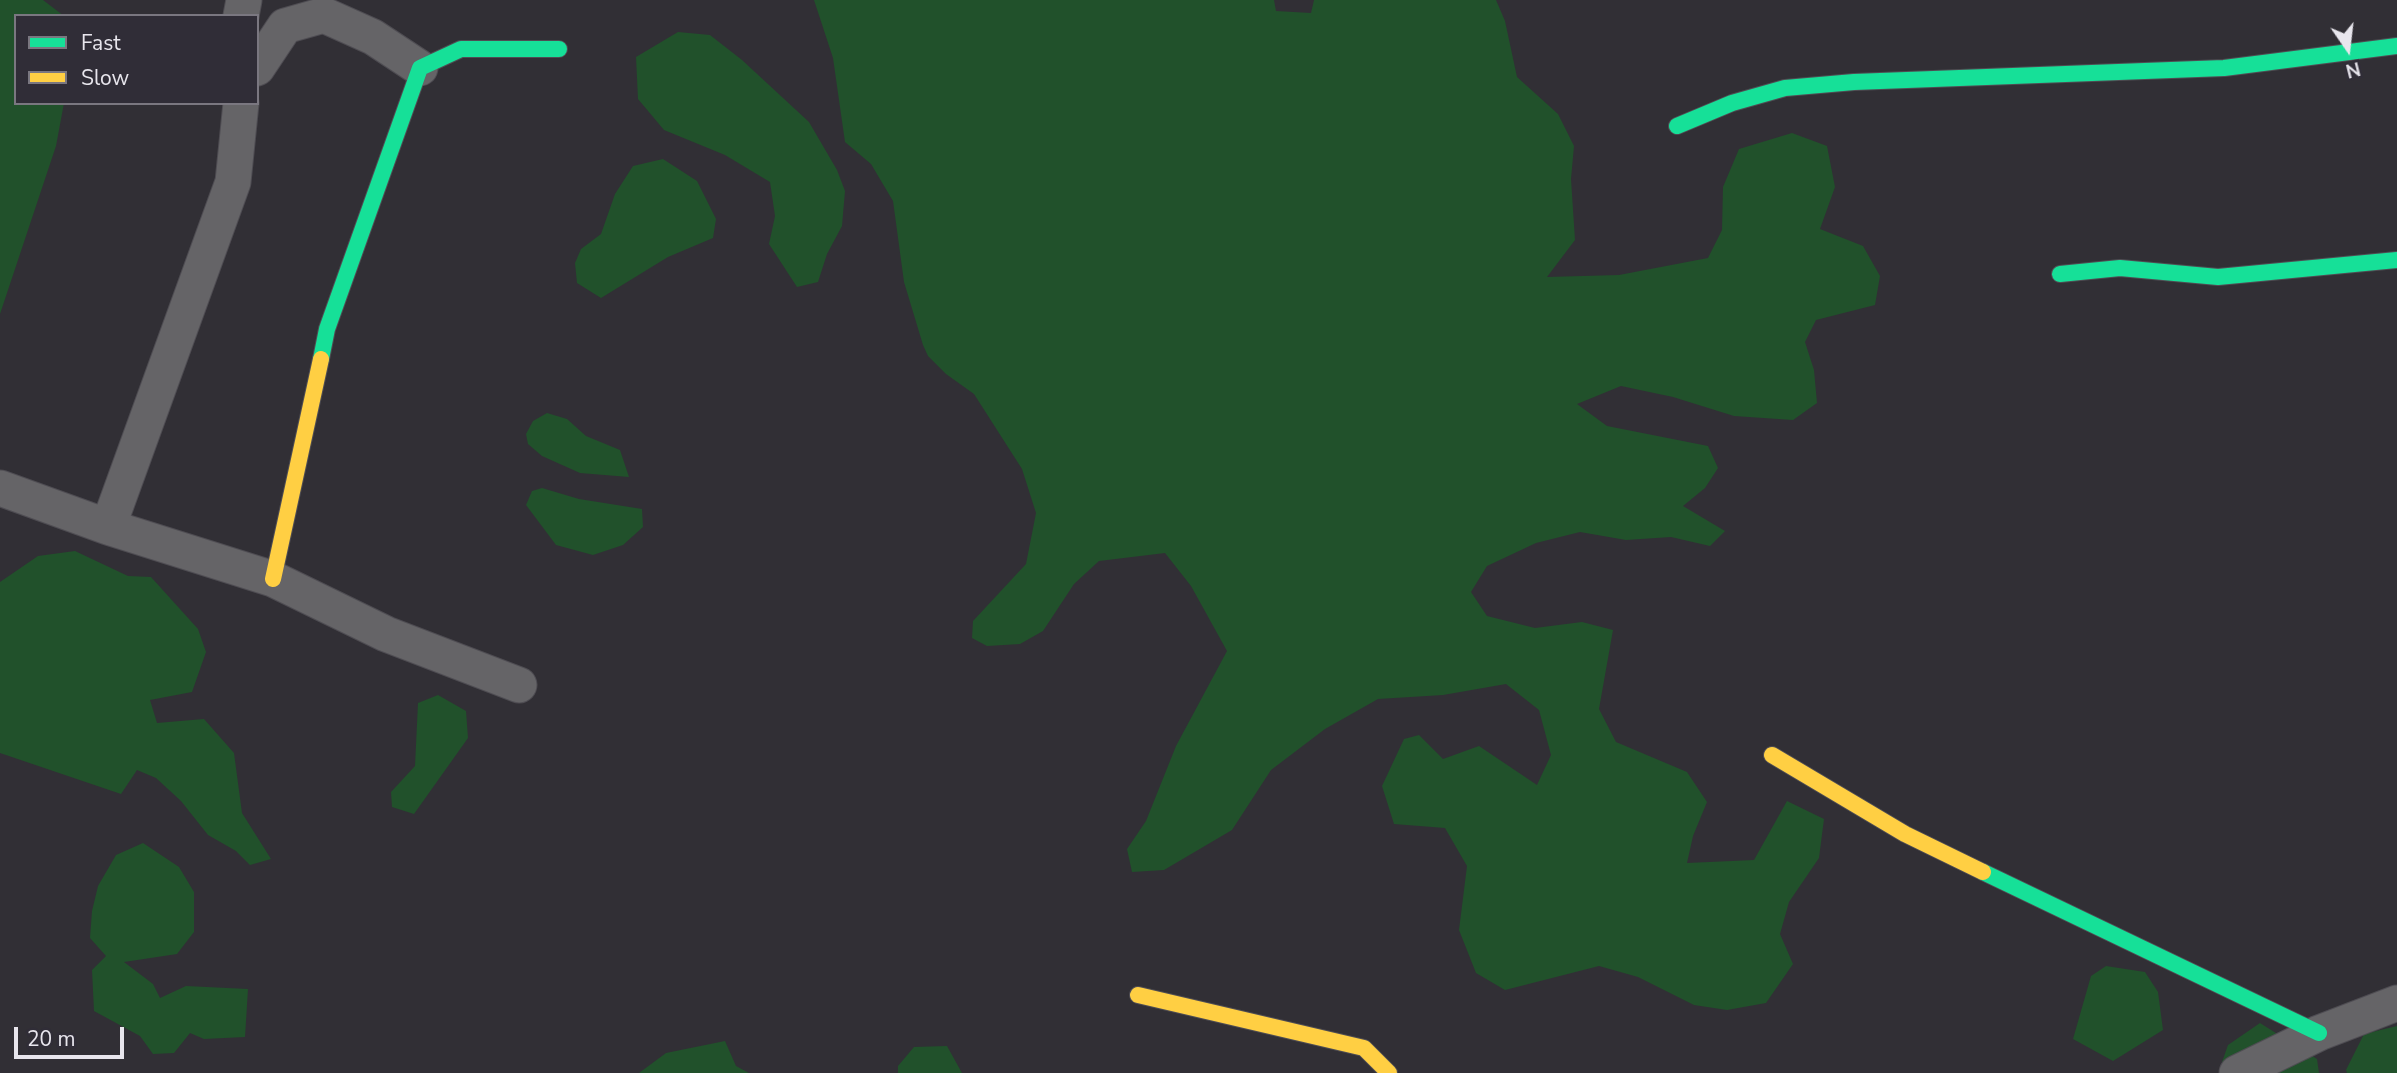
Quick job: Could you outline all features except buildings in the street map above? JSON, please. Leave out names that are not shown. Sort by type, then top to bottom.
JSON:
[{"type":"street","points":[[259,65],[285,26],[324,15],[373,37],[420,68]]},
{"type":"street","points":[[1677,126],[1732,103],[1785,88],[1854,82],[2224,68],[2397,46]]},
{"type":"street","points":[[273,579],[327,329],[420,68],[461,49],[559,49]]},
{"type":"street","points":[[108,527],[233,182],[241,105]]},
{"type":"street","points":[[2060,274],[2120,268],[2218,277],[2397,260]]},
{"type":"street","points":[[0,488],[108,527],[273,579],[386,634],[519,685]]},
{"type":"street","points":[[1772,755],[1924,844],[2319,1033]]},
{"type":"street","points":[[1138,995],[1364,1048],[1389,1073]]},
{"type":"street","points":[[2237,1073],[2319,1033],[2397,1003]]},
{"type":"green space","points":[[0,0],[43,0],[61,14],[14,14],[14,105],[64,105],[56,146],[0,314]]},
{"type":"green space","points":[[814,0],[1274,0],[1276,11],[1311,13],[1314,0],[1496,0],[1505,21],[1517,77],[1558,114],[1574,146],[1571,179],[1575,240],[1547,277],[1619,275],[1708,258],[1722,230],[1723,187],[1739,149],[1792,133],[1827,146],[1835,187],[1820,229],[1863,246],[1880,276],[1875,305],[1816,320],[1805,342],[1814,370],[1817,403],[1793,420],[1734,416],[1673,397],[1621,386],[1577,404],[1607,426],[1708,446],[1718,468],[1705,488],[1683,506],[1725,531],[1710,546],[1671,537],[1626,540],[1580,532],[1536,543],[1487,566],[1471,592],[1487,616],[1535,628],[1582,622],[1613,630],[1599,709],[1616,742],[1687,772],[1707,802],[1693,836],[1687,863],[1754,860],[1787,801],[1824,819],[1819,858],[1789,902],[1780,934],[1793,964],[1766,1003],[1727,1010],[1694,1005],[1638,977],[1599,966],[1505,990],[1476,973],[1459,930],[1467,866],[1445,828],[1394,824],[1382,786],[1404,739],[1419,735],[1443,759],[1479,746],[1537,785],[1551,755],[1539,710],[1506,684],[1443,695],[1378,699],[1325,729],[1271,770],[1232,830],[1164,870],[1132,872],[1127,849],[1146,821],[1176,746],[1227,651],[1191,586],[1165,553],[1099,561],[1074,584],[1043,631],[1020,644],[987,646],[972,638],[973,621],[1026,564],[1036,513],[1022,469],[974,394],[946,374],[928,356],[923,345],[904,282],[893,201],[871,164],[845,142],[833,58]]},
{"type":"green space","points":[[678,32],[710,35],[742,60],[809,122],[837,170],[845,191],[842,226],[827,254],[818,282],[797,287],[769,244],[775,216],[770,182],[725,155],[664,130],[638,99],[636,57]]},
{"type":"green space","points":[[663,159],[697,181],[716,219],[713,238],[668,257],[601,298],[577,283],[575,263],[581,249],[601,234],[615,194],[633,166]]},
{"type":"green space","points":[[547,413],[567,419],[586,436],[620,450],[629,477],[580,473],[542,456],[528,444],[526,434],[533,421]]},
{"type":"green space","points":[[542,488],[579,499],[642,509],[643,527],[623,545],[593,555],[556,545],[526,505],[532,491]]},
{"type":"green space","points":[[75,551],[128,576],[151,577],[198,629],[206,652],[192,692],[150,700],[157,723],[204,719],[234,753],[242,813],[271,859],[250,865],[236,851],[208,835],[181,801],[156,778],[137,770],[121,794],[0,753],[0,582],[38,556]]},
{"type":"green space","points":[[438,695],[466,711],[468,738],[414,814],[392,807],[391,792],[415,766],[418,703]]},
{"type":"green space","points":[[143,843],[179,867],[194,892],[194,932],[177,954],[124,962],[153,984],[160,998],[186,986],[248,989],[245,1037],[204,1039],[190,1033],[174,1053],[153,1054],[140,1036],[94,1011],[92,970],[106,956],[90,938],[92,911],[98,886],[116,855]]},
{"type":"green space","points":[[2106,966],[2145,972],[2158,992],[2163,1030],[2113,1061],[2073,1039],[2091,976]]},
{"type":"green space","points":[[2260,1023],[2317,1059],[2319,1073],[2225,1073],[2222,1062],[2228,1045]]},
{"type":"green space","points":[[2397,1026],[2397,1073],[2347,1073],[2346,1070],[2364,1034]]},
{"type":"green space","points":[[725,1041],[736,1066],[749,1073],[639,1073],[666,1053]]},
{"type":"green space","points":[[947,1046],[962,1073],[898,1073],[898,1066],[914,1047]]},
{"type":"traffic: fast","points":[[1677,126],[1732,103],[1785,88],[1854,82],[2224,68],[2397,46]]},
{"type":"traffic: fast","points":[[321,359],[327,329],[420,68],[461,49],[559,49]]},
{"type":"traffic: fast","points":[[2060,274],[2120,268],[2218,277],[2397,260]]},
{"type":"traffic: fast","points":[[1983,872],[2319,1033]]},
{"type":"traffic: slow","points":[[273,579],[321,359]]},
{"type":"traffic: slow","points":[[1772,755],[1905,834],[1983,872]]},
{"type":"traffic: slow","points":[[1138,995],[1364,1048],[1389,1073]]}]
